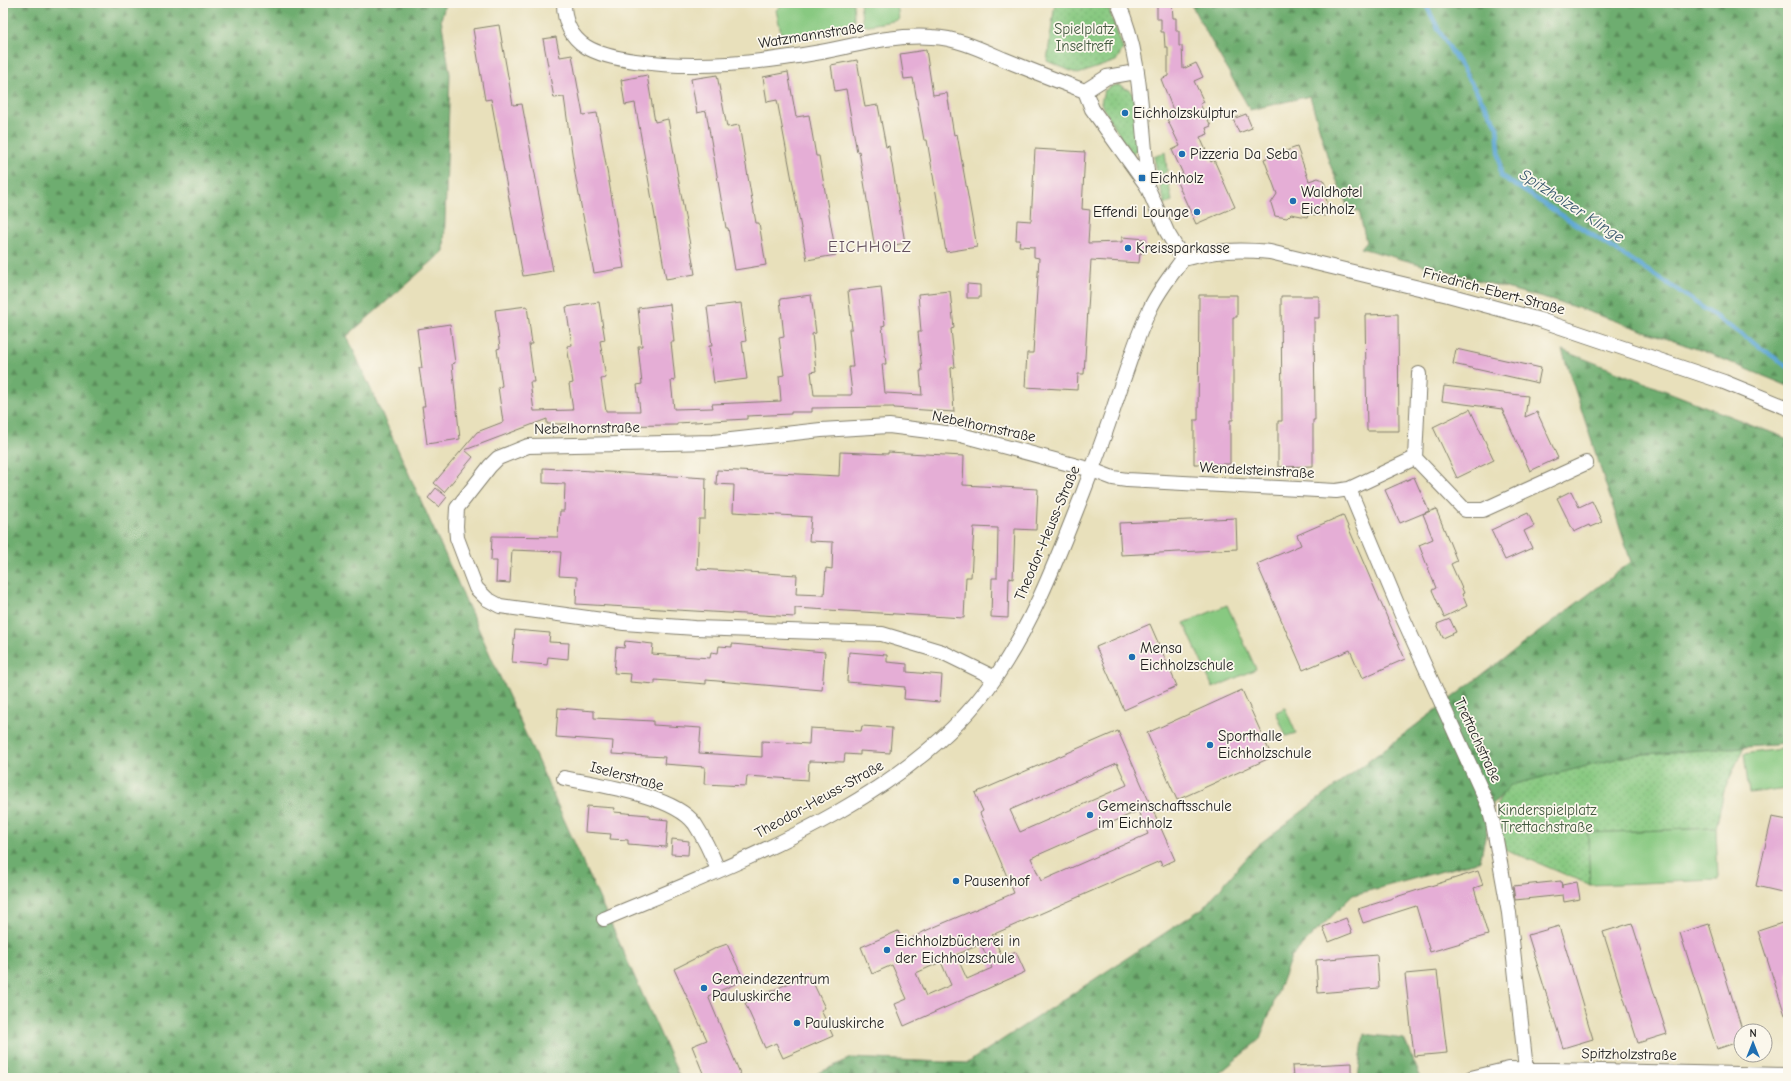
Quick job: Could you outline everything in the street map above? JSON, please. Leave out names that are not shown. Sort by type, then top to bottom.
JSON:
[{"type":"street","name":"Watzmannstraße","points":[[564,3],[566,22],[576,39],[593,52],[610,57],[668,65],[739,64],[894,38],[931,37],[958,40],[1085,91]]},
{"type":"street","points":[[1118,3],[1131,44],[1136,72],[1148,172],[1148,186]]},
{"type":"street","points":[[1136,72],[1107,77],[1085,91],[1092,109],[1148,186],[1167,232],[1183,259]]},
{"type":"street","name":"Friedrich-Ebert-Straße","points":[[1183,259],[1213,251],[1241,250],[1270,252],[1448,295],[1540,320],[1626,347],[1724,382],[1788,408]]},
{"type":"street","name":"Theodor-Heuss-Straße","points":[[604,919],[718,870],[800,832],[892,778],[938,742],[964,717],[995,678],[1053,570],[1092,470],[1134,346],[1150,307],[1183,259]]},
{"type":"street","points":[[1419,374],[1414,458],[1465,510],[1483,510],[1586,463]]},
{"type":"street","name":"Nebelhornstraße","points":[[995,678],[942,652],[882,634],[648,625],[552,614],[500,606],[487,599],[476,588],[458,538],[456,526],[457,508],[498,458],[528,446],[541,445],[713,442],[821,430],[888,426],[961,435],[1092,470]]},
{"type":"street","name":"Wendelsteinstraße","points":[[1092,470],[1127,480],[1292,490],[1349,489],[1414,458]]},
{"type":"street","name":"Trettachstraße","points":[[1349,489],[1403,618],[1488,805],[1495,830],[1509,913],[1526,1069]]},
{"type":"street","name":"Iselerstraße","points":[[564,778],[651,798],[680,810],[694,823],[718,870]]},
{"type":"street","name":"Spitzholzstraße","points":[[1471,1078],[1494,1071],[1526,1069],[1788,1075]]},
{"type":"green space","points":[[3,3],[446,3],[441,19],[450,74],[444,251],[347,336],[680,1078],[3,1078]]},
{"type":"green space","points":[[784,3],[853,3],[855,28],[783,41],[776,10]]},
{"type":"green space","points":[[860,3],[897,3],[899,20],[863,26]]},
{"type":"green space","name":"Spielplatz Inseltreff","points":[[1055,3],[1104,3],[1108,7],[1123,49],[1116,61],[1078,74],[1047,61]]},
{"type":"green space","points":[[1190,3],[1788,3],[1788,386],[1703,351],[1575,307],[1361,248],[1366,242],[1359,211],[1349,210],[1329,162],[1310,96],[1250,110]]},
{"type":"green space","points":[[1119,85],[1130,91],[1134,96],[1138,149],[1132,155],[1101,103],[1104,91],[1112,86]]},
{"type":"green space","points":[[1165,152],[1167,171],[1158,177],[1154,157]]},
{"type":"green space","points":[[1168,181],[1172,201],[1165,204],[1160,185]]},
{"type":"green space","points":[[1562,350],[1788,439],[1788,744],[1632,755],[1511,785],[1492,805],[1480,861],[1353,895],[1291,957],[1260,1039],[1214,1078],[808,1078],[851,1058],[967,1063],[1203,908],[1258,845],[1631,562]]},
{"type":"green space","points":[[1227,605],[1256,669],[1213,688],[1184,623]]},
{"type":"green space","points":[[1285,708],[1296,733],[1286,736],[1276,712]]},
{"type":"green space","name":"Kinderspielplatz Trettachstraße","points":[[1745,744],[1724,791],[1716,828],[1588,833],[1590,885],[1505,849],[1496,807],[1508,783],[1633,751]]},
{"type":"green space","points":[[1788,748],[1788,788],[1749,793],[1744,754]]},
{"type":"green space","points":[[1716,828],[1718,880],[1590,885],[1588,833]]},
{"type":"green space","points":[[1364,1034],[1404,1039],[1421,1078],[1358,1078]]},
{"type":"building","points":[[1157,3],[1172,3],[1173,18],[1176,18],[1176,31],[1179,31],[1179,46],[1182,46],[1183,69],[1196,63],[1203,77],[1194,81],[1204,102],[1200,104],[1211,126],[1206,128],[1208,134],[1200,137],[1211,162],[1214,160],[1235,207],[1196,224],[1175,178],[1183,174],[1172,150],[1180,146],[1167,119],[1175,115],[1161,79],[1168,76],[1168,47],[1165,47],[1164,32],[1161,32],[1161,19],[1157,19]]},
{"type":"building","points":[[499,25],[513,105],[522,104],[553,271],[523,276],[491,99],[485,100],[473,29]]},
{"type":"building","points":[[556,37],[560,57],[572,55],[583,115],[597,113],[624,268],[594,273],[575,174],[564,97],[554,98],[543,39]]},
{"type":"building","points":[[926,50],[933,95],[947,93],[954,135],[957,134],[977,247],[946,252],[927,140],[924,140],[913,78],[904,79],[900,54]]},
{"type":"building","points":[[857,60],[865,107],[878,105],[886,147],[889,146],[905,243],[875,249],[859,151],[857,152],[846,89],[835,91],[831,65]]},
{"type":"building","points":[[788,72],[796,117],[809,115],[816,156],[819,156],[836,255],[807,260],[777,100],[767,102],[763,77]]},
{"type":"building","points":[[647,75],[655,122],[668,119],[695,274],[666,279],[635,103],[625,105],[621,80]]},
{"type":"building","points":[[717,75],[727,127],[739,125],[756,223],[759,223],[766,265],[735,270],[728,228],[726,228],[706,111],[697,113],[691,79]]},
{"type":"building","points":[[1246,114],[1252,128],[1239,133],[1233,119]]},
{"type":"building","points":[[1297,147],[1309,181],[1318,178],[1323,180],[1328,191],[1325,195],[1330,211],[1325,216],[1309,214],[1307,217],[1291,214],[1287,218],[1275,216],[1271,203],[1277,194],[1264,159]]},
{"type":"building","points":[[1035,149],[1085,152],[1082,209],[1090,210],[1088,243],[1122,242],[1122,237],[1146,239],[1145,253],[1140,253],[1139,263],[1091,260],[1084,374],[1078,374],[1077,390],[1025,387],[1027,353],[1033,353],[1039,258],[1034,257],[1034,247],[1019,246],[1020,240],[1016,240],[1017,220],[1031,221]]},
{"type":"building","points":[[967,284],[980,285],[980,298],[967,298]]},
{"type":"building","points":[[881,287],[885,325],[882,326],[886,364],[882,364],[885,393],[922,395],[920,371],[922,371],[918,332],[921,332],[918,294],[950,291],[954,328],[951,329],[955,367],[951,368],[954,412],[894,407],[812,408],[812,412],[791,412],[791,414],[747,416],[747,419],[677,423],[677,425],[573,426],[573,424],[547,424],[547,419],[465,450],[473,457],[444,492],[434,483],[477,432],[503,422],[498,387],[502,386],[497,349],[500,348],[495,310],[527,306],[532,344],[529,344],[534,382],[530,382],[534,411],[573,410],[569,384],[573,383],[567,346],[572,345],[566,307],[599,302],[605,340],[600,341],[606,378],[601,379],[606,411],[640,411],[637,385],[642,384],[638,346],[642,346],[638,308],[670,304],[674,342],[671,342],[675,380],[671,381],[674,409],[713,408],[712,404],[781,401],[779,376],[784,375],[779,338],[784,337],[780,299],[811,295],[816,333],[812,334],[816,371],[811,372],[814,395],[851,395],[849,367],[853,367],[849,329],[852,329],[848,291]]},
{"type":"building","points":[[1199,295],[1237,295],[1237,317],[1233,317],[1233,420],[1230,420],[1230,464],[1194,464],[1194,420],[1198,420]]},
{"type":"building","points":[[1281,296],[1319,296],[1319,318],[1314,318],[1315,420],[1313,420],[1313,466],[1278,467],[1278,421],[1282,421]]},
{"type":"building","points":[[741,303],[746,341],[742,342],[747,379],[714,383],[709,346],[712,346],[707,307]]},
{"type":"building","points":[[1398,314],[1399,431],[1367,431],[1365,315]]},
{"type":"building","points":[[450,324],[455,363],[452,364],[460,439],[427,444],[422,406],[425,406],[419,368],[422,368],[417,329]]},
{"type":"building","points":[[1456,349],[1541,368],[1538,383],[1453,364]]},
{"type":"building","points":[[1444,386],[1528,396],[1525,417],[1537,412],[1558,458],[1530,471],[1502,409],[1442,401]]},
{"type":"building","points":[[1470,409],[1494,460],[1457,478],[1433,427]]},
{"type":"building","points":[[840,452],[888,454],[888,452],[964,456],[963,485],[1038,489],[1036,530],[1015,529],[1013,579],[1009,578],[1008,618],[991,617],[992,578],[997,578],[998,528],[974,527],[971,577],[966,577],[964,618],[795,608],[795,617],[576,604],[577,577],[559,576],[561,552],[512,550],[510,583],[496,582],[497,561],[491,561],[492,536],[558,537],[560,511],[564,511],[565,484],[543,483],[543,468],[706,478],[705,519],[699,519],[697,569],[797,575],[796,594],[824,595],[826,568],[832,569],[833,542],[809,541],[811,517],[733,512],[734,485],[716,484],[717,470],[839,476]]},
{"type":"building","points":[[1414,477],[1429,511],[1400,523],[1385,490]]},
{"type":"building","points":[[436,488],[447,497],[439,507],[428,498]]},
{"type":"building","points":[[1571,491],[1579,507],[1592,501],[1602,522],[1590,527],[1589,525],[1574,532],[1557,498]]},
{"type":"building","points":[[1436,509],[1457,561],[1451,564],[1464,593],[1462,594],[1467,606],[1444,617],[1432,590],[1436,588],[1419,545],[1433,539],[1423,514]]},
{"type":"building","points":[[1528,513],[1534,526],[1524,531],[1532,548],[1505,560],[1491,530]]},
{"type":"building","points":[[1343,515],[1405,659],[1362,678],[1350,650],[1303,670],[1257,564],[1301,545],[1297,535]]},
{"type":"building","points":[[1236,518],[1237,549],[1121,555],[1119,523]]},
{"type":"building","points":[[1450,619],[1456,632],[1443,638],[1437,624]]},
{"type":"building","name":"Mensa Eichholzschule","points":[[1150,624],[1177,686],[1124,710],[1096,647]]},
{"type":"building","points":[[515,630],[550,633],[549,642],[569,643],[568,659],[548,657],[547,665],[512,662]]},
{"type":"building","points":[[625,641],[653,644],[652,654],[710,658],[711,652],[718,653],[719,646],[732,647],[732,644],[825,652],[822,690],[706,680],[706,684],[655,680],[655,684],[630,682],[631,674],[614,673],[616,647],[624,648]]},
{"type":"building","points":[[849,652],[887,655],[887,662],[907,664],[907,672],[942,675],[940,702],[904,699],[905,687],[847,682]]},
{"type":"building","name":"Sporthalle Eichholzschule","points":[[1242,690],[1272,757],[1177,800],[1147,733]]},
{"type":"building","points":[[558,708],[594,711],[594,718],[653,721],[653,725],[701,728],[699,753],[762,757],[762,741],[809,744],[810,728],[861,731],[862,726],[892,728],[890,753],[860,751],[860,755],[845,754],[844,762],[809,761],[808,780],[747,776],[746,786],[704,784],[705,767],[664,764],[665,757],[612,754],[613,741],[556,737]]},
{"type":"building","name":"Gemeinschaftsschule im Eichholz","points":[[1118,731],[1175,860],[1162,866],[1160,861],[992,935],[1003,958],[1016,952],[1025,972],[904,1026],[895,1004],[907,999],[892,965],[872,974],[861,947],[898,931],[903,943],[925,931],[1014,893],[980,813],[983,811],[975,793]],"holes":[[[1117,763],[1127,785],[1020,832],[1010,810]],[[1138,811],[1148,834],[1041,881],[1031,858]],[[981,944],[992,968],[967,979],[956,955]],[[941,962],[951,985],[926,996],[916,973]]]},
{"type":"building","points":[[587,806],[615,808],[614,812],[649,815],[649,818],[668,820],[666,847],[628,844],[628,840],[610,839],[611,834],[585,832]]},
{"type":"building","points":[[1772,817],[1788,820],[1788,883],[1786,893],[1756,886]]},
{"type":"building","points":[[672,839],[689,841],[688,855],[671,854]]},
{"type":"building","points":[[1478,871],[1483,885],[1474,888],[1488,935],[1430,952],[1416,906],[1363,923],[1358,909]]},
{"type":"building","points":[[1561,881],[1562,888],[1562,885],[1577,882],[1580,899],[1564,902],[1563,895],[1515,900],[1513,886]]},
{"type":"building","points":[[1346,918],[1352,933],[1329,942],[1323,927]]},
{"type":"building","points":[[1785,922],[1788,931],[1788,1015],[1785,1015],[1758,931]]},
{"type":"building","points":[[1632,923],[1667,1034],[1638,1043],[1603,932]]},
{"type":"building","points":[[1709,924],[1740,1023],[1733,1023],[1733,1044],[1717,1049],[1680,933]]},
{"type":"building","points":[[1559,926],[1593,1039],[1563,1048],[1528,935]]},
{"type":"building","name":"Gemeindezentrum Pauluskirche","points":[[727,944],[744,980],[708,996],[742,1078],[705,1078],[692,1046],[707,1040],[674,969]]},
{"type":"building","points":[[1377,955],[1379,988],[1318,993],[1316,960]]},
{"type":"building","points":[[1437,971],[1447,1053],[1414,1056],[1405,974]]},
{"type":"building","name":"Pauluskirche","points":[[809,974],[825,1008],[821,1010],[833,1036],[783,1058],[776,1043],[765,1048],[745,1003]]},
{"type":"building","points":[[1352,1063],[1352,1078],[1293,1078],[1292,1066]]},
{"type":"waterway","name":"Spitzholzer Klinge","points":[[1425,3],[1441,34],[1497,125],[1501,176],[1676,289],[1788,367]]},
{"type":"place","name":"Eichholzskulptur","points":[[1125,113]]},
{"type":"place","name":"Pizzeria Da Seba","points":[[1182,154]]},
{"type":"place","name":"Eichholz","points":[[1142,178]]},
{"type":"place","name":"Waldhotel Eichholz","points":[[1293,201]]},
{"type":"place","name":"Effendi Lounge","points":[[1197,212]]},
{"type":"place","name":"Kreissparkasse","points":[[1128,248]]},
{"type":"place","name":"Mensa Eichholzschule","points":[[1132,657]]},
{"type":"place","name":"Sporthalle Eichholzschule","points":[[1210,745]]},
{"type":"place","name":"Gemeinschaftsschule im Eichholz","points":[[1090,815]]},
{"type":"place","name":"Pausenhof","points":[[956,881]]},
{"type":"place","name":"Eichholzbücherei in der Eichholzschule","points":[[887,950]]},
{"type":"place","name":"Gemeindezentrum Pauluskirche","points":[[704,988]]},
{"type":"place","name":"Pauluskirche","points":[[797,1023]]},
{"type":"district","name":"EICHHOLZ","points":[[870,247]]}]
